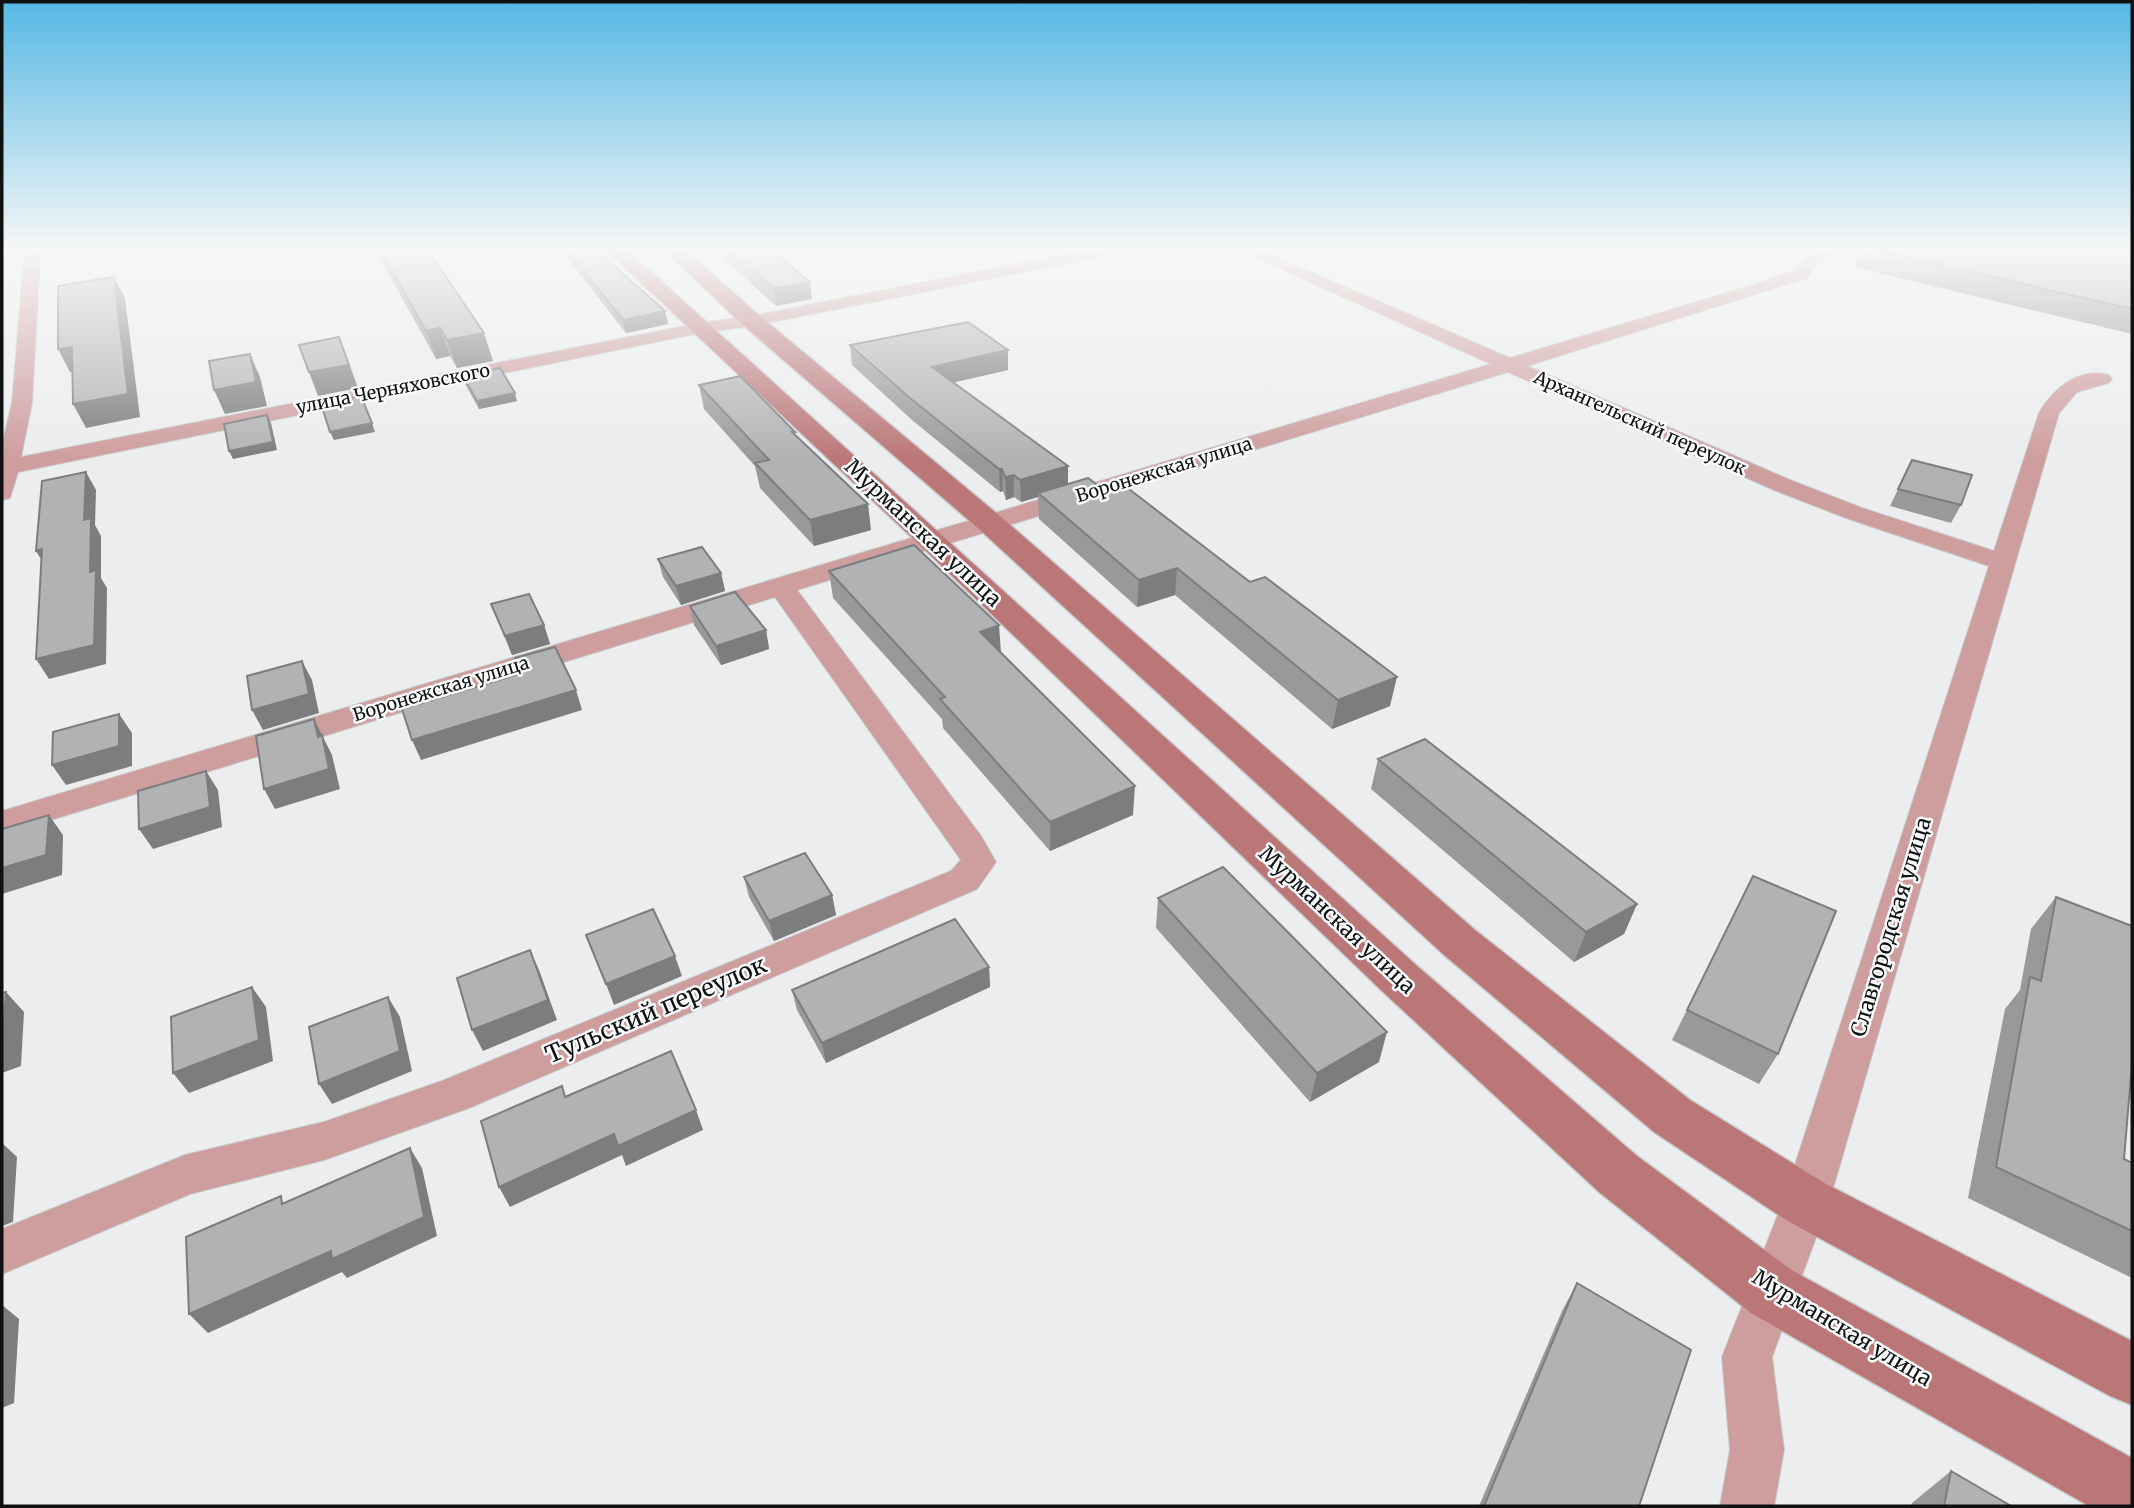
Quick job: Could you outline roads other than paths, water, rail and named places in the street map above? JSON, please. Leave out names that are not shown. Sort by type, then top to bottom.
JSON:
[{"type":"main road","name":"Мурманская улица","points":[[691,319],[932,540],[1399,978],[1618,1174],[1772,1292],[2132,1494]]},
{"type":"main road","points":[[752,321],[990,523],[1459,942],[1672,1116],[1806,1202],[2132,1374]]},
{"type":"street","points":[[2,493],[4,467],[22,403],[29,319]]},
{"type":"street","name":"улица Черняховского","points":[[4,467],[700,328],[760,319]]},
{"type":"street","name":"Архангельский переулок","points":[[1405,319],[1782,485],[1854,513],[2003,562]]},
{"type":"street","name":"Воронежская улица","points":[[2,823],[1658,319]]},
{"type":"street","name":"Славгородская улица","points":[[1747,1506],[1757,1450],[1747,1357],[1806,1202],[2049,413],[2061,392],[2079,384],[2102,379]]},
{"type":"street","name":"Тульский переулок","points":[[2,1252],[185,1175],[324,1141],[454,1095],[964,880],[979,862],[969,844],[780,586]]}]
